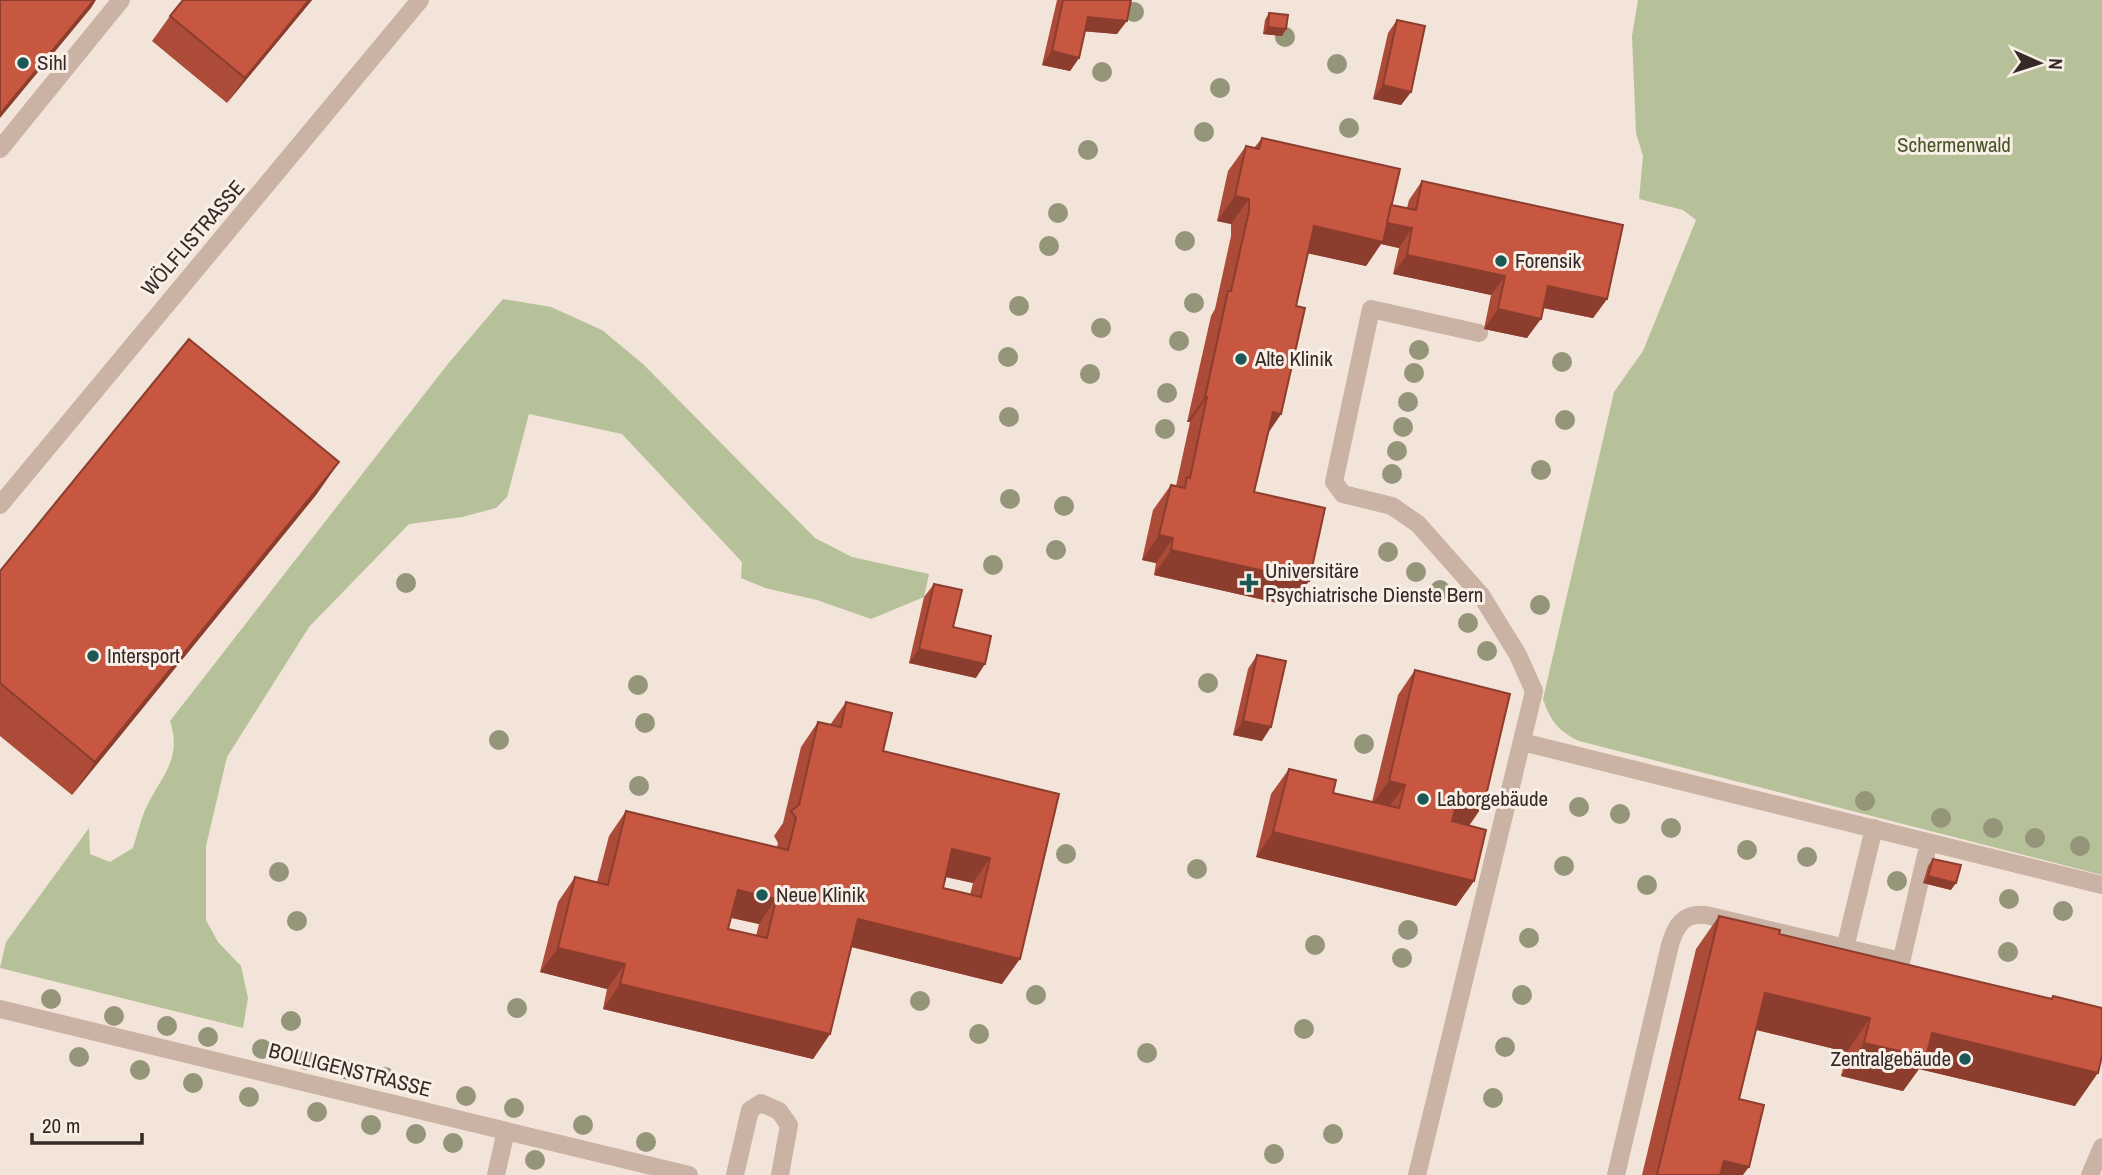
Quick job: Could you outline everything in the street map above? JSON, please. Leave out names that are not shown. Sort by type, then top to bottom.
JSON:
[{"type":"lane","points":[[0,149],[121,0]]},
{"type":"lane","name":"WÖLFLISTRASSE","points":[[0,505],[420,0]]},
{"type":"lane","points":[[1417,1175],[1534,691],[1518,655],[1481,595],[1418,524],[1392,506],[1343,494],[1334,482],[1371,309],[1479,333]]},
{"type":"lane","points":[[1522,742],[2102,885]]},
{"type":"lane","points":[[1844,948],[1874,828]]},
{"type":"lane","points":[[1896,982],[1926,855]]},
{"type":"lane","points":[[1616,1175],[1670,945],[1675,929],[1683,919],[1694,914],[1706,915],[1901,961]]},
{"type":"lane","name":"BOLLIGENSTRASSE","points":[[0,1009],[689,1175]]},
{"type":"lane","points":[[735,1175],[750,1110],[761,1103],[779,1111],[789,1125],[780,1175]]},
{"type":"lane","points":[[496,1175],[506,1131]]},
{"type":"lane","points":[[2090,1175],[2102,1147]]},
{"type":"green space","name":"Schermenwald","points":[[1638,0],[2102,0],[2102,875],[1579,741],[1566,734],[1549,713],[1543,699],[1614,392],[1643,351],[1696,220],[1683,210],[1639,199],[1643,156],[1636,133],[1632,36]]},
{"type":"green space","points":[[503,299],[551,307],[602,330],[643,364],[815,538],[852,557],[929,574],[924,597],[871,619],[817,600],[765,588],[741,578],[742,562],[622,434],[529,414],[507,497],[496,508],[462,517],[409,524],[309,627],[227,757],[206,846],[206,920],[218,942],[241,966],[248,998],[243,1028],[0,968],[6,942],[89,828],[90,854],[110,862],[133,848],[145,810],[172,758],[174,747],[170,721],[447,365]]},
{"type":"building","name":"Sihl","points":[[0,0],[94,0],[0,114]]},
{"type":"building","points":[[183,0],[309,0],[245,78],[170,16]]},
{"type":"building","points":[[1063,0],[1131,0],[1127,21],[1088,17],[1079,58],[1052,51]]},
{"type":"building","points":[[1269,13],[1288,15],[1286,29],[1268,27]]},
{"type":"building","points":[[1397,20],[1425,26],[1411,92],[1383,85]]},
{"type":"building","name":"Alte Klinik","points":[[1262,138],[1400,169],[1383,242],[1314,226],[1296,306],[1305,308],[1281,414],[1273,412],[1254,492],[1325,508],[1309,581],[1171,550],[1173,538],[1159,535],[1171,485],[1185,488],[1187,477],[1190,478],[1228,291],[1231,291],[1249,211],[1249,199],[1235,196],[1246,146],[1259,149]]},
{"type":"building","name":"Forensik","points":[[1422,181],[1623,225],[1607,299],[1548,286],[1541,319],[1498,309],[1505,276],[1407,255],[1412,228],[1387,223],[1391,205],[1416,210]]},
{"type":"building","name":"Intersport","points":[[189,339],[339,462],[95,762],[0,683],[0,571]]},
{"type":"building","points":[[934,584],[962,590],[953,627],[991,636],[985,664],[919,649]]},
{"type":"building","points":[[1257,655],[1286,661],[1271,727],[1243,721]]},
{"type":"building","name":"Laborgebäude","points":[[1415,670],[1510,694],[1484,804],[1458,798],[1452,821],[1486,830],[1474,881],[1273,832],[1289,769],[1336,780],[1333,793],[1399,808],[1405,785],[1389,781]]},
{"type":"building","name":"Neue Klinik","points":[[846,702],[892,713],[883,751],[1059,794],[1020,959],[858,919],[830,1034],[620,984],[625,964],[558,948],[575,877],[608,885],[626,811],[788,850],[796,818],[791,811],[799,805],[818,722],[841,727]],"holes":[[[952,849],[990,858],[981,897],[943,888]],[[738,890],[776,899],[767,938],[728,929]]]},
{"type":"building","points":[[1933,859],[1961,865],[1956,883],[1928,876]]},
{"type":"building","points":[[1719,916],[1780,930],[1779,934],[2052,999],[2053,996],[2102,1008],[2102,1056],[2098,1073],[1932,1033],[1926,1057],[1864,1043],[1870,1018],[1765,993],[1739,1099],[1764,1105],[1749,1167],[1724,1161],[1720,1175],[1657,1175]]},
{"type":"place","name":"Sihl","points":[[23,63]]},
{"type":"place","name":"Forensik","points":[[1501,261]]},
{"type":"place","name":"Alte Klinik","points":[[1241,359]]},
{"type":"place","name":"Universitäre Psychiatrische Dienste Bern","points":[[1249,583]]},
{"type":"place","name":"Intersport","points":[[93,656]]},
{"type":"place","name":"Laborgebäude","points":[[1423,799]]},
{"type":"place","name":"Neue Klinik","points":[[762,895]]},
{"type":"place","name":"Zentralgebäude","points":[[1965,1059]]}]
